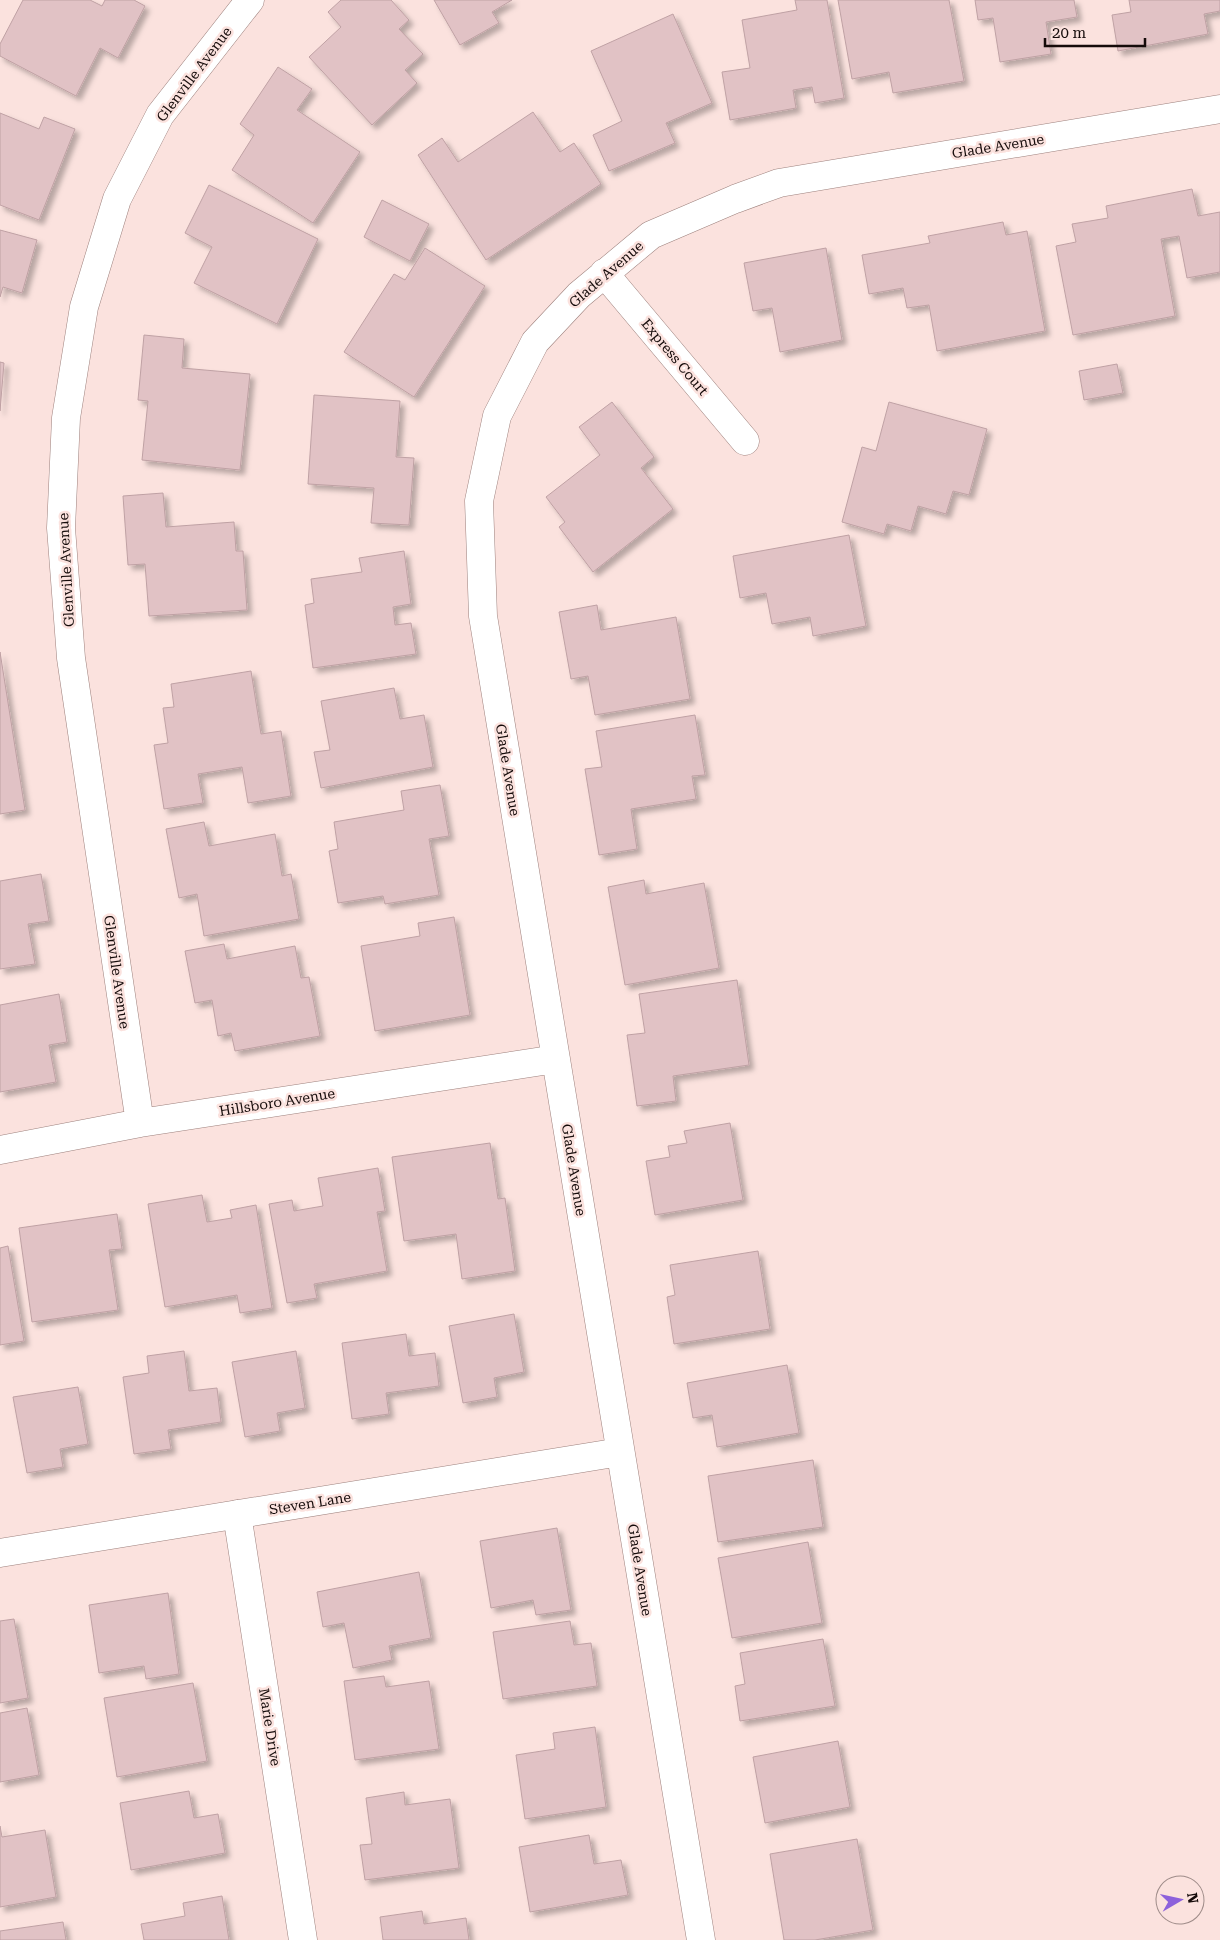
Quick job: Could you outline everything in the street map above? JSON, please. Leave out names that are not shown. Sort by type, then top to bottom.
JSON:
[{"type":"street","name":"Glenville Avenue","points":[[140,1123],[71,658],[61,528],[66,418],[84,307],[117,199],[160,115],[250,0]]},
{"type":"street","name":"Glade Avenue","points":[[701,1940],[483,616],[478,501],[497,416],[535,342],[579,295],[651,235],[735,199],[779,183],[1220,109]]},
{"type":"street","name":"Express Court","points":[[604,273],[746,441]]},
{"type":"street","name":"Hillsboro Avenue","points":[[0,1150],[140,1123],[556,1059]]},
{"type":"street","name":"Steven Lane","points":[[0,1553],[620,1452]]},
{"type":"street","name":"Marie Drive","points":[[237,1514],[303,1940]]},
{"type":"building","points":[[23,0],[90,0],[102,6],[105,0],[134,0],[145,6],[118,58],[100,48],[76,96],[0,56],[0,44]]},
{"type":"building","points":[[341,0],[391,0],[409,20],[399,29],[423,54],[405,70],[417,83],[372,125],[309,57],[341,27],[328,12]]},
{"type":"building","points":[[434,0],[512,0],[492,12],[499,23],[460,45]]},
{"type":"building","points":[[795,0],[827,0],[844,98],[815,103],[812,87],[793,90],[796,108],[730,120],[722,72],[750,68],[742,20],[797,10]]},
{"type":"building","points":[[838,0],[949,0],[964,81],[893,93],[889,72],[852,79]]},
{"type":"building","points":[[975,0],[1074,0],[1077,17],[1046,22],[1051,54],[1000,62],[993,18],[978,20]]},
{"type":"building","points":[[1129,0],[1220,0],[1220,11],[1204,14],[1208,34],[1118,51],[1112,15],[1131,12]]},
{"type":"building","points":[[673,14],[712,103],[666,123],[675,143],[609,171],[593,135],[622,121],[591,51]]},
{"type":"building","points":[[278,67],[312,89],[297,110],[360,152],[313,223],[232,170],[254,135],[240,124]]},
{"type":"building","points":[[533,112],[560,152],[574,143],[601,184],[486,260],[418,155],[442,138],[458,162]]},
{"type":"building","points":[[0,113],[39,129],[44,117],[75,129],[39,220],[0,205]]},
{"type":"building","points":[[209,185],[318,239],[277,324],[194,283],[212,247],[185,233]]},
{"type":"building","points":[[1192,189],[1198,216],[1220,212],[1220,272],[1187,278],[1179,236],[1161,239],[1175,316],[1073,335],[1056,246],[1076,242],[1072,224],[1108,218],[1106,206]]},
{"type":"building","points":[[382,200],[429,224],[410,261],[364,237]]},
{"type":"building","points":[[1003,222],[1006,235],[1027,231],[1045,331],[937,351],[929,305],[907,308],[903,288],[869,294],[862,255],[930,243],[928,236]]},
{"type":"building","points":[[0,230],[37,240],[22,293],[3,287],[0,297]]},
{"type":"building","points":[[425,248],[485,286],[414,397],[344,352],[394,274],[405,280]]},
{"type":"building","points":[[826,248],[842,340],[780,352],[772,308],[753,311],[744,263]]},
{"type":"building","points":[[144,335],[184,339],[182,368],[250,374],[240,470],[142,460],[148,401],[138,400]]},
{"type":"building","points":[[0,362],[4,363],[0,411]]},
{"type":"building","points":[[1117,364],[1123,393],[1084,400],[1079,371]]},
{"type":"building","points":[[314,395],[400,401],[396,457],[414,458],[409,525],[371,523],[374,488],[308,484]]},
{"type":"building","points":[[612,402],[654,457],[641,468],[673,509],[593,572],[559,527],[565,522],[546,497],[600,455],[579,427]]},
{"type":"building","points":[[889,402],[987,429],[969,495],[953,491],[946,514],[918,506],[911,531],[887,524],[884,534],[842,522],[862,447],[876,451]]},
{"type":"building","points":[[163,493],[166,527],[234,522],[236,551],[243,551],[247,610],[149,616],[145,564],[128,565],[123,496]]},
{"type":"building","points":[[849,535],[866,626],[813,636],[810,617],[772,624],[766,593],[740,598],[733,556]]},
{"type":"building","points":[[404,551],[411,604],[393,607],[395,625],[411,623],[416,654],[313,668],[305,605],[314,603],[311,579],[362,572],[359,558]]},
{"type":"building","points":[[597,605],[601,630],[676,617],[690,699],[595,715],[588,676],[571,679],[559,612]]},
{"type":"building","points":[[0,652],[25,810],[0,814]]},
{"type":"building","points":[[251,671],[261,734],[281,731],[291,796],[248,803],[242,767],[198,774],[203,803],[164,809],[154,745],[168,743],[163,708],[174,707],[171,684]]},
{"type":"building","points":[[394,688],[400,719],[424,715],[433,767],[321,788],[314,752],[330,750],[321,701]]},
{"type":"building","points":[[695,715],[705,775],[692,776],[696,799],[631,809],[637,849],[599,855],[585,769],[602,767],[596,731]]},
{"type":"building","points":[[440,785],[449,836],[429,839],[439,895],[385,904],[383,896],[338,903],[329,851],[338,849],[334,822],[404,810],[401,791]]},
{"type":"building","points":[[204,822],[209,846],[275,834],[282,876],[291,874],[299,919],[204,936],[197,894],[179,898],[166,829]]},
{"type":"building","points":[[41,874],[49,921],[28,924],[35,964],[0,969],[0,881]]},
{"type":"building","points":[[644,880],[646,894],[704,883],[719,968],[625,985],[608,887]]},
{"type":"building","points":[[454,917],[470,1015],[375,1031],[361,946],[420,936],[418,923]]},
{"type":"building","points":[[224,944],[227,959],[295,946],[301,978],[309,977],[320,1036],[235,1051],[231,1033],[218,1036],[212,1000],[195,1003],[185,951]]},
{"type":"building","points":[[737,980],[749,1065],[673,1076],[676,1101],[637,1106],[627,1035],[645,1033],[639,994]]},
{"type":"building","points":[[59,994],[67,1042],[49,1045],[56,1082],[0,1092],[0,1005]]},
{"type":"building","points":[[730,1123],[743,1200],[655,1215],[646,1161],[670,1157],[668,1146],[687,1143],[684,1131]]},
{"type":"building","points":[[490,1143],[498,1199],[505,1198],[515,1271],[462,1279],[456,1234],[404,1241],[392,1157]]},
{"type":"building","points":[[378,1168],[385,1211],[377,1212],[387,1271],[314,1284],[317,1298],[287,1303],[269,1204],[292,1200],[294,1211],[323,1206],[318,1178]]},
{"type":"building","points":[[202,1195],[207,1222],[232,1218],[230,1210],[256,1205],[272,1308],[240,1313],[237,1295],[165,1307],[148,1204]]},
{"type":"building","points":[[117,1214],[122,1249],[109,1250],[118,1310],[32,1322],[19,1228]]},
{"type":"building","points":[[8,1246],[24,1341],[0,1345],[0,1248]]},
{"type":"building","points":[[758,1251],[770,1329],[674,1344],[667,1297],[675,1295],[670,1265]]},
{"type":"building","points":[[514,1314],[524,1372],[494,1378],[497,1397],[463,1403],[449,1326]]},
{"type":"building","points":[[406,1334],[409,1356],[435,1353],[439,1386],[386,1393],[389,1414],[352,1419],[342,1343]]},
{"type":"building","points":[[184,1351],[189,1391],[217,1388],[221,1422],[168,1430],[171,1449],[134,1454],[123,1377],[149,1373],[147,1356]]},
{"type":"building","points":[[296,1351],[305,1408],[277,1413],[280,1431],[245,1437],[232,1362]]},
{"type":"building","points":[[787,1365],[799,1433],[717,1447],[712,1415],[693,1418],[687,1383]]},
{"type":"building","points":[[78,1387],[88,1444],[60,1449],[63,1467],[27,1473],[13,1397]]},
{"type":"building","points":[[813,1460],[823,1527],[718,1542],[708,1476]]},
{"type":"building","points":[[557,1528],[571,1610],[536,1615],[533,1600],[491,1608],[480,1541]]},
{"type":"building","points":[[808,1542],[822,1623],[732,1638],[718,1558]]},
{"type":"building","points":[[419,1572],[431,1638],[389,1646],[392,1660],[353,1668],[344,1623],[323,1627],[317,1592]]},
{"type":"building","points":[[168,1593],[179,1674],[146,1679],[144,1666],[99,1673],[89,1605]]},
{"type":"building","points":[[14,1619],[28,1698],[0,1703],[0,1621]]},
{"type":"building","points":[[570,1621],[574,1645],[591,1643],[597,1686],[503,1699],[493,1632]]},
{"type":"building","points":[[823,1639],[835,1706],[740,1721],[735,1686],[745,1684],[740,1653]]},
{"type":"building","points":[[384,1676],[386,1687],[429,1681],[439,1749],[355,1760],[344,1681]]},
{"type":"building","points":[[193,1683],[207,1761],[117,1777],[104,1698]]},
{"type":"building","points":[[27,1708],[39,1775],[0,1782],[0,1713]]},
{"type":"building","points":[[595,1727],[606,1807],[525,1819],[516,1755],[555,1749],[553,1733]]},
{"type":"building","points":[[838,1741],[850,1807],[765,1823],[753,1757]]},
{"type":"building","points":[[189,1791],[194,1818],[218,1814],[225,1853],[131,1870],[120,1803]]},
{"type":"building","points":[[404,1792],[405,1805],[450,1799],[459,1868],[365,1880],[360,1845],[372,1844],[366,1798]]},
{"type":"building","points":[[0,1826],[2,1837],[45,1830],[56,1897],[0,1907]]},
{"type":"building","points":[[589,1835],[594,1864],[621,1860],[628,1895],[530,1912],[519,1847]]},
{"type":"building","points":[[857,1839],[873,1930],[815,1940],[784,1940],[770,1854]]},
{"type":"building","points":[[222,1896],[229,1940],[144,1940],[141,1924],[185,1916],[183,1903]]},
{"type":"building","points":[[422,1911],[424,1924],[466,1918],[469,1940],[383,1940],[380,1917]]},
{"type":"building","points":[[63,1922],[66,1940],[0,1940],[0,1931]]}]
